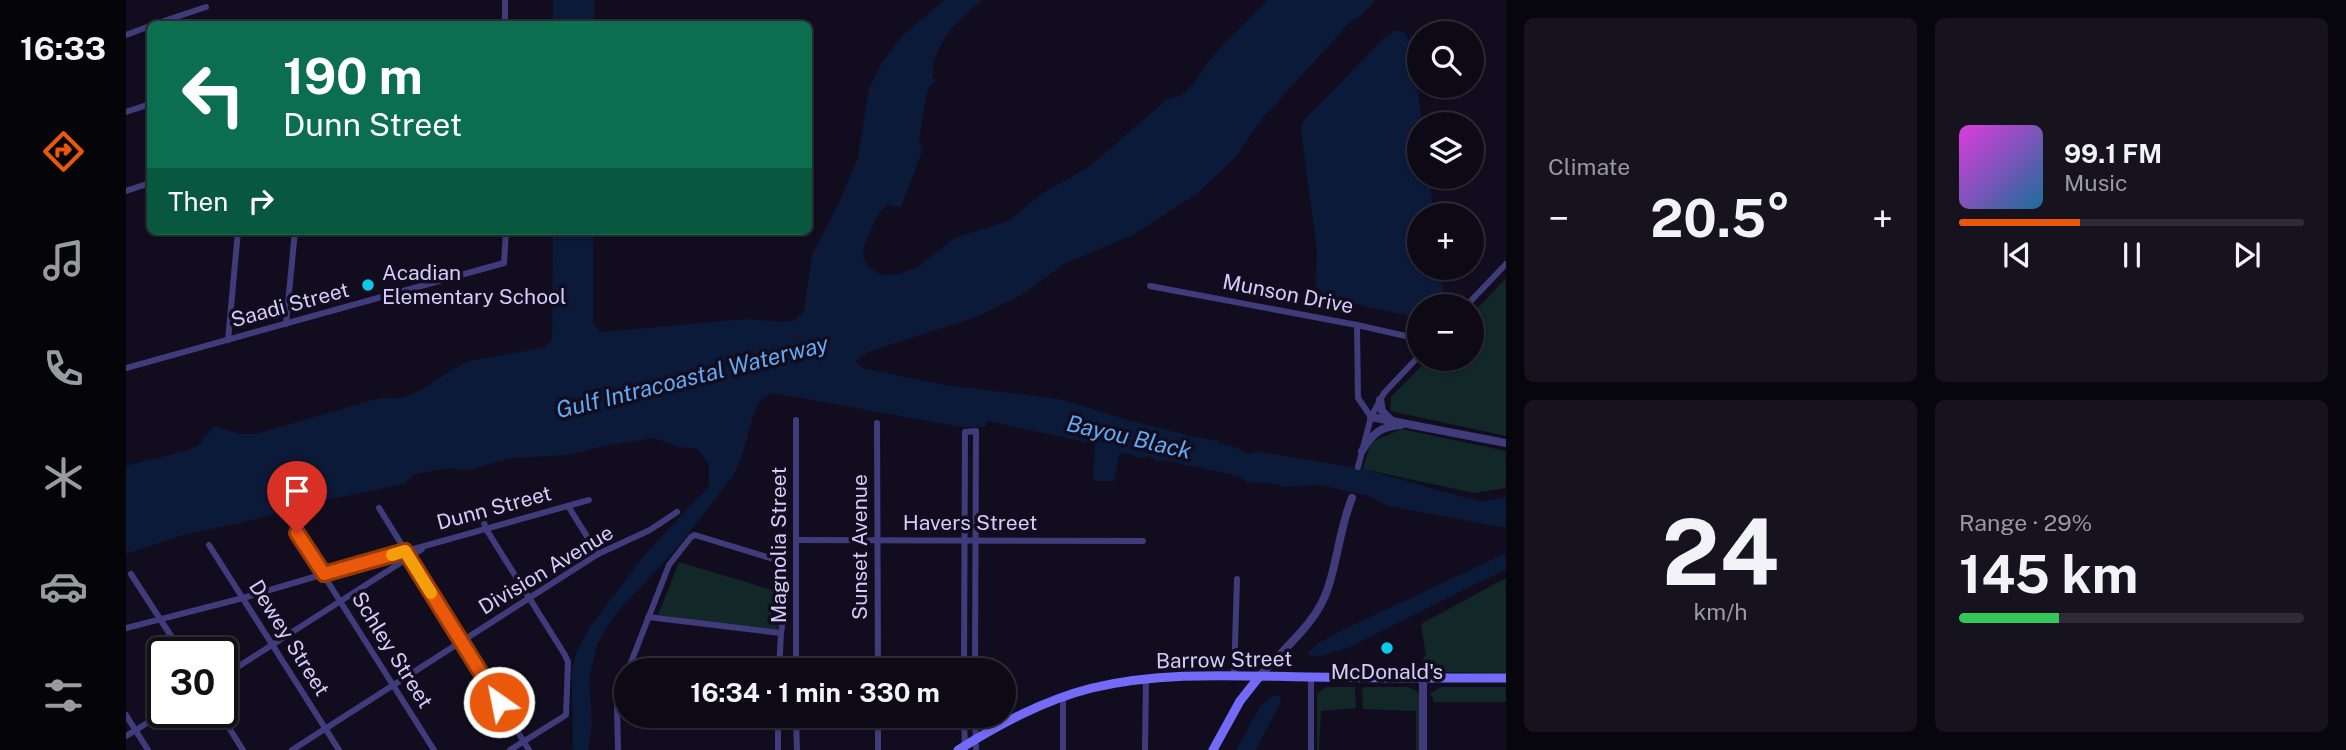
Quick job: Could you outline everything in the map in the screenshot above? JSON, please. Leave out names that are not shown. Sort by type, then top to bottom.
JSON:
[{"type":"main road","points":[[1213,750],[1240,701],[1259,677]]},
{"type":"main road","name":"Barrow Street","points":[[962,749],[1012,718],[1063,698],[1089,689],[1146,678],[1506,678]]},
{"type":"street","points":[[505,0],[505,21]]},
{"type":"street","points":[[165,21],[206,7]]},
{"type":"street","points":[[126,34],[147,27]]},
{"type":"street","points":[[126,112],[147,105]]},
{"type":"street","points":[[126,191],[147,184]]},
{"type":"street","points":[[228,340],[238,235]]},
{"type":"street","points":[[286,324],[295,235]]},
{"type":"street","name":"Saadi Street","points":[[127,365],[504,264],[506,235]]},
{"type":"street","points":[[1477,294],[1506,264]]},
{"type":"street","name":"Munson Drive","points":[[1150,286],[1407,336]]},
{"type":"street","points":[[1357,325],[1358,398],[1371,417],[1506,443]]},
{"type":"street","points":[[1358,467],[1371,417],[1380,400],[1407,369]]},
{"type":"street","points":[[1380,400],[1382,411],[1391,420]]},
{"type":"street","name":"Magnolia Street","points":[[796,420],[796,658]]},
{"type":"street","name":"Sunset Avenue","points":[[877,424],[878,658]]},
{"type":"street","points":[[1362,451],[1370,438],[1388,426],[1413,424]]},
{"type":"street","points":[[964,658],[965,432],[976,431],[975,658]]},
{"type":"street","points":[[1259,677],[1320,607],[1352,498]]},
{"type":"street","name":"Dunn Street","points":[[126,628],[407,554],[430,544],[589,500]]},
{"type":"street","points":[[568,506],[598,554]]},
{"type":"street","points":[[379,508],[529,750]]},
{"type":"street","name":"Division Avenue","points":[[292,750],[598,554],[650,530],[677,512]]},
{"type":"street","points":[[483,520],[568,662],[566,715],[510,750]]},
{"type":"street","name":"Schley Street","points":[[297,533],[434,750]]},
{"type":"street","points":[[632,658],[670,565],[689,539],[695,536],[780,561]]},
{"type":"street","name":"Havers Street","points":[[796,540],[1143,541]]},
{"type":"street","name":"Dewey Street","points":[[209,545],[339,750]]},
{"type":"street","points":[[238,667],[407,554]]},
{"type":"street","points":[[131,574],[172,637]]},
{"type":"street","points":[[1234,677],[1237,579]]},
{"type":"street","points":[[779,658],[787,589]]},
{"type":"street","points":[[648,617],[780,634]]},
{"type":"street","points":[[1311,677],[1311,750]]},
{"type":"street","points":[[1145,750],[1146,678]]},
{"type":"street","points":[[1423,678],[1423,750]]},
{"type":"street","points":[[1063,698],[1063,750]]},
{"type":"street","points":[[126,715],[148,750]]},
{"type":"street","points":[[126,736],[147,723]]},
{"type":"street","points":[[229,728],[243,750]]},
{"type":"street","points":[[618,750],[620,728]]},
{"type":"street","points":[[778,728],[778,750]]},
{"type":"street","points":[[796,728],[797,750]]},
{"type":"street","points":[[878,728],[878,750]]},
{"type":"street","points":[[962,749],[963,728]]},
{"type":"street","points":[[975,728],[976,750]]},
{"type":"green space","points":[[1506,278],[1506,436],[1390,411],[1391,397],[1416,371],[1484,371],[1484,301]]},
{"type":"green space","points":[[1402,429],[1506,451],[1506,488],[1474,493],[1363,469],[1371,442]]},
{"type":"green space","points":[[679,562],[782,593],[777,631],[658,615]]},
{"type":"green space","points":[[1506,578],[1506,673],[1432,672],[1422,660],[1426,655],[1421,624]]},
{"type":"green space","points":[[1351,662],[1354,666],[1411,669],[1411,665],[1413,670],[1350,672],[1347,666]]},
{"type":"green space","points":[[1326,687],[1355,687],[1356,708],[1321,711],[1317,750],[1317,693]]},
{"type":"green space","points":[[1364,687],[1408,687],[1419,692],[1419,750],[1416,750],[1416,711],[1363,709]]},
{"type":"green space","points":[[1441,687],[1506,687],[1506,702],[1433,702],[1430,694]]},
{"type":"water","points":[[553,0],[594,0],[594,21],[553,21]]},
{"type":"water","points":[[944,0],[983,0],[955,25],[936,55],[933,79],[937,80],[930,86],[926,97],[919,141],[923,149],[901,207],[887,205],[881,211],[864,247],[863,256],[868,266],[881,275],[899,274],[919,266],[954,238],[1008,221],[1044,192],[1088,168],[1166,100],[1182,95],[1195,82],[1208,61],[1267,0],[1375,0],[1360,17],[1353,19],[1262,119],[1237,155],[1198,193],[1135,234],[1064,264],[1025,293],[976,317],[868,352],[855,362],[863,368],[944,385],[1059,399],[1125,419],[1219,441],[1248,454],[1256,452],[1279,455],[1363,469],[1481,502],[1506,497],[1506,528],[1389,506],[1369,496],[1321,485],[1280,487],[1280,484],[1247,482],[1238,476],[1163,460],[1157,462],[1150,456],[1142,458],[1124,453],[1119,454],[1114,481],[1093,481],[1095,444],[987,421],[985,427],[961,427],[773,393],[762,398],[755,409],[734,475],[677,548],[613,617],[597,645],[589,678],[592,724],[588,750],[573,750],[572,669],[577,651],[591,625],[647,552],[709,486],[709,463],[697,449],[679,447],[654,438],[567,455],[510,458],[466,471],[449,468],[415,474],[404,484],[187,534],[126,554],[126,466],[198,446],[214,426],[240,434],[256,434],[379,398],[408,396],[468,361],[543,348],[552,341],[553,235],[593,235],[593,323],[601,332],[746,319],[784,322],[795,320],[804,311],[812,255],[839,203],[858,157],[869,88],[881,64],[902,36]]},
{"type":"water","points":[[1395,31],[1403,31],[1407,36],[1407,98],[1419,98],[1421,112],[1407,112],[1407,189],[1431,189],[1432,203],[1407,203],[1407,280],[1443,280],[1443,283],[1443,294],[1407,294],[1407,316],[1329,298],[1316,286],[1317,250],[1301,130],[1309,115],[1386,36]]},
{"type":"water","points":[[1506,553],[1506,570],[1350,647],[1322,656],[1306,655],[1318,643],[1347,628]]},
{"type":"water","points":[[1272,696],[1281,696],[1280,703],[1256,750],[1236,750],[1261,705]]},
{"type":"slow traffic","points":[[392,555],[405,551],[431,593]]},
{"type":"place","name":"Acadian Elementary School","points":[[368,285]]},
{"type":"place","name":"McDonald's","points":[[1387,648]]},
{"type":"route","points":[[297,533],[324,574],[405,551],[499,702]]},
{"type":"water label","name":"Gulf Intracoastal Waterway","points":[[692,377]]},
{"type":"water label","name":"Bayou Black","points":[[1129,437]]}]
